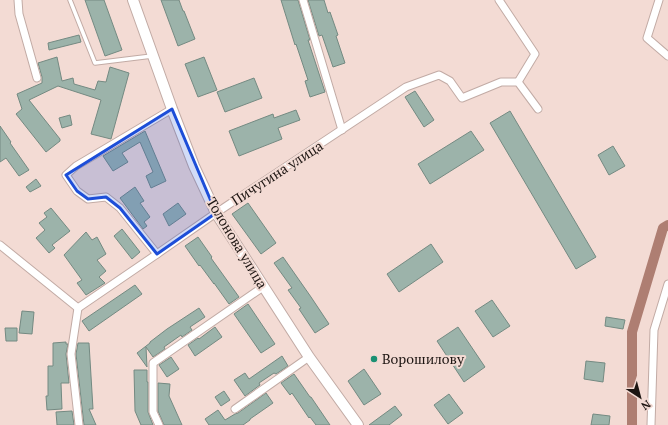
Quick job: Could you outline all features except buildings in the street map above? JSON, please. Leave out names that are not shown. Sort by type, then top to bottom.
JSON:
[{"type":"main road","name":"Толонова улица","points":[[133,0],[194,166],[216,213],[309,357],[358,425]]},
{"type":"street","points":[[18,0],[19,14],[37,78]]},
{"type":"street","points":[[303,0],[342,130]]},
{"type":"street","points":[[500,0],[535,54],[518,82],[538,109]]},
{"type":"street","points":[[659,0],[647,38],[668,56]]},
{"type":"street","name":"Пичугина улица","points":[[78,308],[216,213],[406,87],[439,75],[450,80],[462,98],[500,82],[518,82]]},
{"type":"street","points":[[157,254],[120,208],[106,197],[88,199],[77,191],[66,175],[76,166],[172,109]]},
{"type":"street","points":[[0,246],[78,308],[71,354],[79,425]]},
{"type":"street","points":[[651,425],[654,330],[668,284]]},
{"type":"street","points":[[159,425],[153,412],[153,363],[264,287]]},
{"type":"street","points":[[235,409],[309,357]]},
{"type":"lane","points":[[70,0],[95,63],[153,56]]},
{"type":"highlighted area","points":[[172,109],[216,213],[157,254],[120,208],[106,197],[88,199],[77,191],[66,175]]},
{"type":"waterway","points":[[632,425],[632,332],[663,228],[668,225]]},
{"type":"place","name":"Ворошилову","points":[[374,359]]}]
